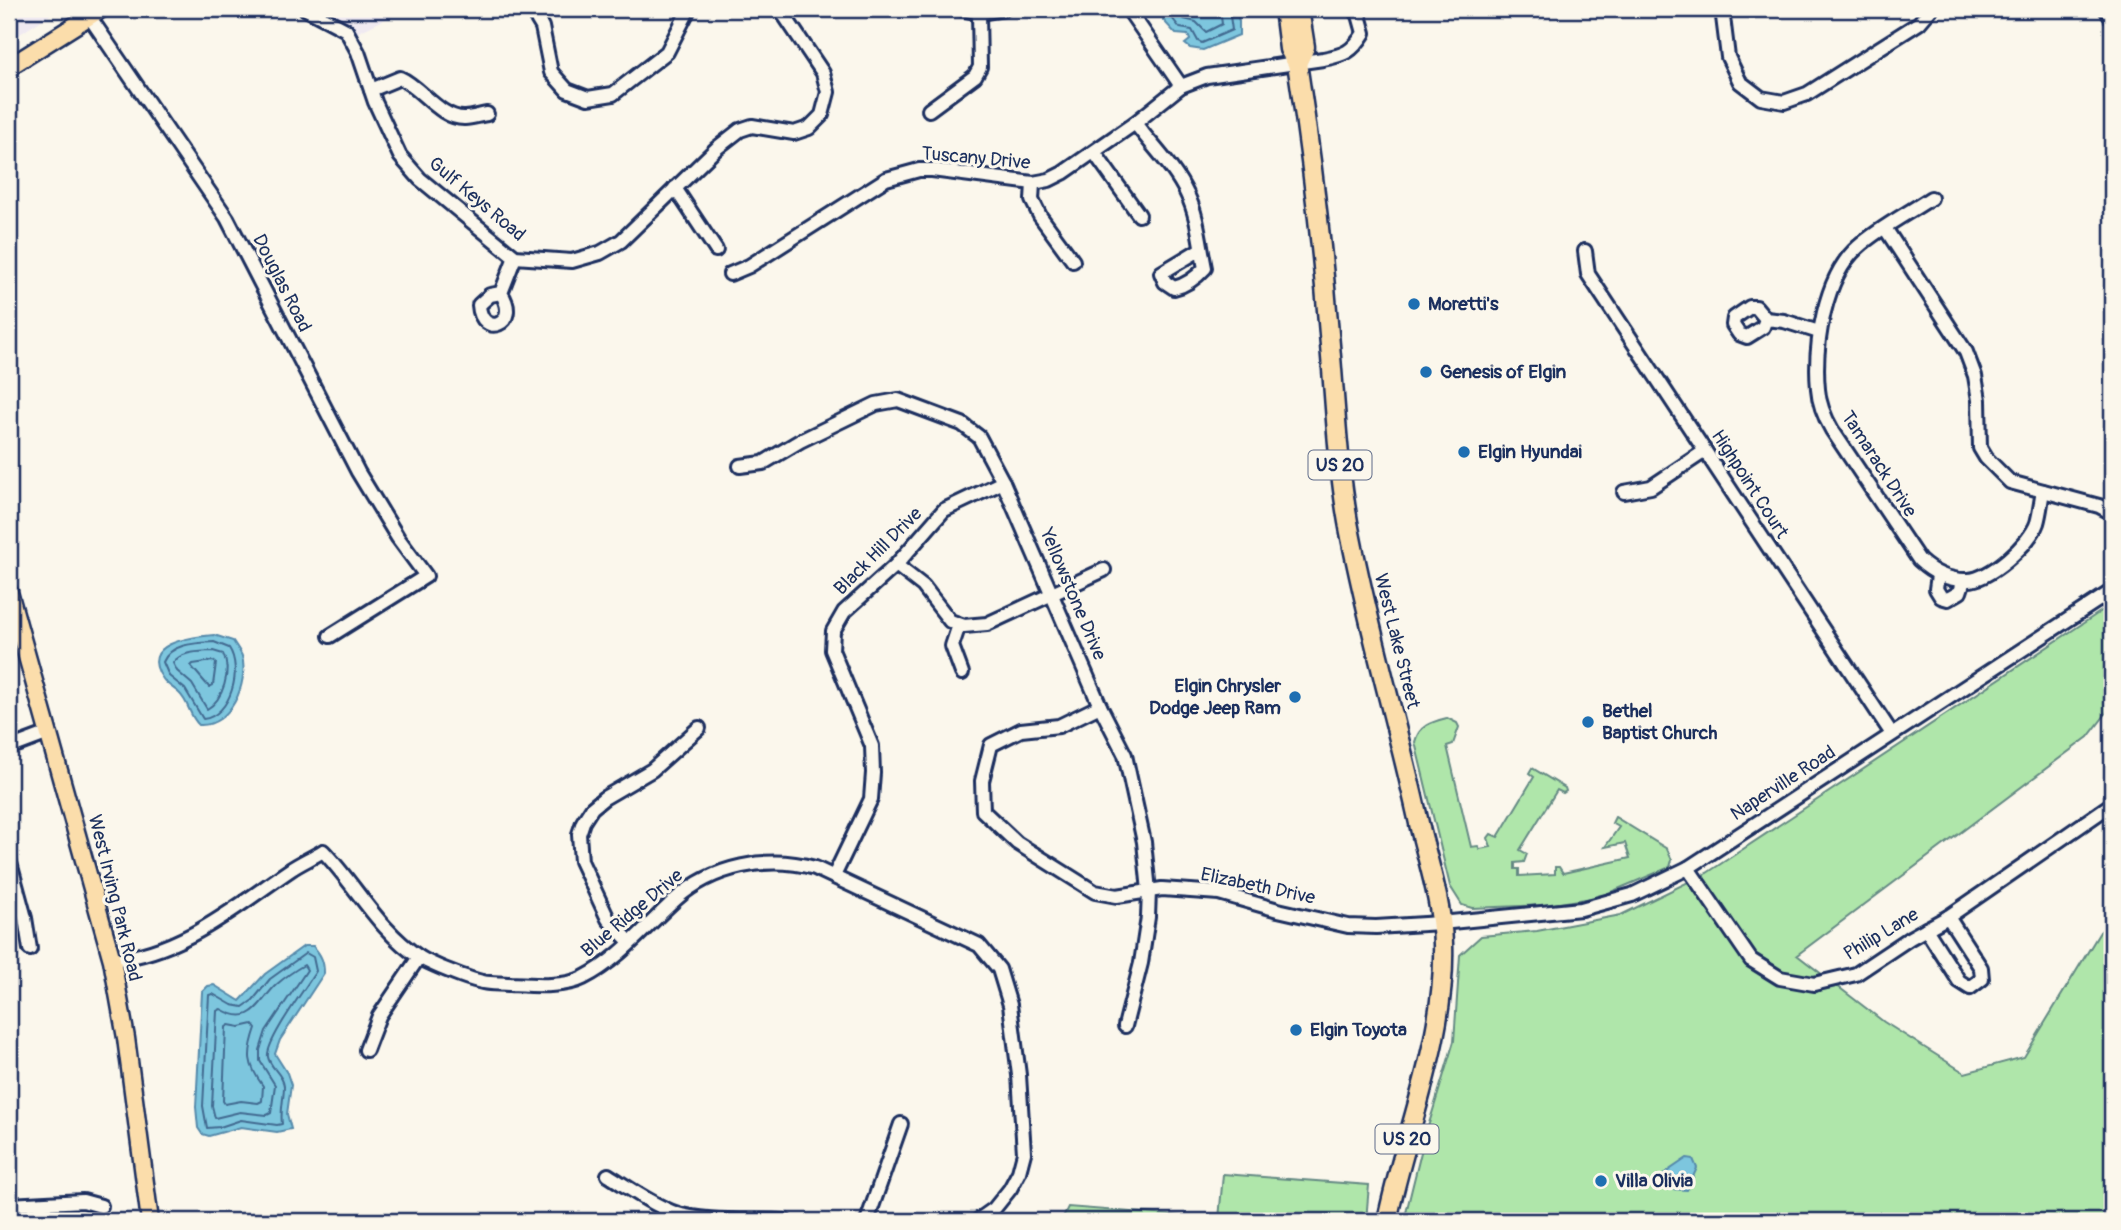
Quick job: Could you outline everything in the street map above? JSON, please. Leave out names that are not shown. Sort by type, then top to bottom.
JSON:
[{"type":"highway","name":"West Lake Street","points":[[1284,9],[1290,49],[1297,63],[1314,176],[1330,338],[1336,436],[1348,520],[1441,923],[1442,991],[1437,1024],[1387,1221]]},
{"type":"highway","name":"West Lake Street","points":[[1297,63],[1305,47],[1299,9]]},
{"type":"main road","points":[[9,67],[95,12]]},
{"type":"main road","name":"West Irving Park Road","points":[[9,592],[112,960],[130,1063],[150,1221]]},
{"type":"street","name":"Gulf Keys Road","points":[[306,9],[346,30],[358,52],[371,90],[400,156],[420,179],[515,257],[572,261],[600,253],[629,233],[740,130],[752,126],[794,133],[809,128],[822,116],[828,92],[823,73],[780,9]]},
{"type":"street","points":[[531,9],[542,27],[551,72],[567,90],[588,98],[613,94],[667,52],[689,9]]},
{"type":"street","points":[[962,9],[979,13],[1003,9]]},
{"type":"street","points":[[1128,9],[1181,86]]},
{"type":"street","name":"Tuscany Drive","points":[[730,274],[749,266],[886,179],[932,170],[1033,183],[1049,180],[1135,123],[1181,86],[1207,76],[1339,56],[1354,49],[1364,33],[1359,15],[1354,9]]},
{"type":"street","points":[[1722,9],[1728,57],[1740,82],[1761,98],[1784,102],[1807,94],[1919,23],[1931,9]]},
{"type":"street","points":[[2106,9],[2112,19]]},
{"type":"street","name":"Douglas Road","points":[[95,12],[226,218],[358,472],[398,538],[426,576],[330,636]]},
{"type":"street","points":[[929,110],[975,76],[980,67],[979,13]]},
{"type":"street","points":[[371,90],[400,78],[412,83],[450,115],[463,118],[487,114]]},
{"type":"street","points":[[1135,123],[1187,193],[1201,249]]},
{"type":"street","points":[[1094,152],[1139,215]]},
{"type":"street","points":[[1033,183],[1032,200],[1040,216],[1073,261]]},
{"type":"street","points":[[675,188],[716,250]]},
{"type":"street","name":"Tamarack Drive","points":[[1931,198],[1858,247],[1836,277],[1819,332],[1818,392],[1824,414],[1919,560],[1938,575],[1936,589],[1941,597],[1948,599],[1960,592],[1964,580],[1971,581],[2007,560],[2026,541],[2036,524],[2043,491]]},
{"type":"street","points":[[1885,228],[1966,352],[1975,376],[1979,400],[1980,448],[1986,458],[2010,482],[2099,506],[2112,513]]},
{"type":"street","name":"Highpoint Court","points":[[1585,251],[1588,274],[1892,734]]},
{"type":"street","points":[[501,293],[515,257]]},
{"type":"street","points":[[1766,319],[1784,321],[1819,332]]},
{"type":"street","name":"Yellowstone Drive","points":[[740,466],[763,463],[800,441],[876,404],[898,400],[962,424],[979,437],[1003,482],[1100,706],[1125,755],[1144,842],[1149,891],[1149,917],[1141,963],[1125,1026]]},
{"type":"street","points":[[1624,492],[1651,487],[1705,451]]},
{"type":"street","name":"Black Hill Drive","points":[[834,876],[871,799],[873,773],[872,746],[832,650],[833,631],[844,612],[896,565],[944,510],[1003,482]]},
{"type":"street","points":[[896,565],[923,586],[950,621],[964,626],[987,624],[1104,570]]},
{"type":"street","points":[[1938,575],[1964,580]]},
{"type":"street","name":"Naperville Road","points":[[1441,923],[1581,909],[1632,895],[1688,868],[2112,591]]},
{"type":"street","points":[[959,625],[952,646],[962,673]]},
{"type":"street","name":"Elizabeth Drive","points":[[1100,706],[1059,726],[1020,730],[991,745],[982,781],[983,811],[1017,843],[1095,892],[1117,896],[1162,889],[1219,893],[1348,926],[1441,923]]},
{"type":"street","points":[[630,942],[608,919],[581,861],[579,834],[592,808],[604,798],[652,771],[699,728]]},
{"type":"street","points":[[9,748],[49,733]]},
{"type":"street","name":"Philip Lane","points":[[1688,868],[1751,960],[1780,978],[1814,984],[1856,974],[1948,917],[2112,804]]},
{"type":"street","name":"Blue Ridge Drive","points":[[112,960],[130,958],[174,944],[206,928],[292,868],[323,851],[344,872],[368,909],[419,957],[481,982],[540,986],[580,980],[609,961],[677,898],[704,880],[745,865],[803,865],[834,876],[979,946],[999,969],[1010,1005],[1019,1074],[1024,1153],[1010,1189],[994,1209],[977,1221]]},
{"type":"street","points":[[9,859],[11,876],[25,918],[30,949]]},
{"type":"street","points":[[1926,929],[1959,981],[1970,988],[1982,979],[1981,968],[1948,917]]},
{"type":"street","points":[[366,1050],[379,1016],[419,957]]},
{"type":"street","points":[[867,1221],[901,1124]]},
{"type":"street","points":[[608,1175],[653,1203],[678,1214],[785,1221]]},
{"type":"street","points":[[9,1205],[83,1201],[101,1206]]},
{"type":"shaded area","points":[[9,9],[59,9],[9,41]]},
{"type":"shaded area","points":[[317,9],[406,9],[353,35]]},
{"type":"green space","points":[[2112,604],[2112,706],[2088,737],[1797,955],[1884,1022],[1965,1073],[2024,1057],[2100,932],[2112,922],[2112,1221],[1404,1221],[1424,1140],[1454,1041],[1460,955],[1481,936],[1537,931],[1621,915],[1707,873]]},
{"type":"green space","points":[[1447,718],[1459,727],[1453,744],[1447,746],[1471,847],[1491,847],[1488,838],[1491,834],[1498,837],[1534,777],[1529,773],[1532,768],[1566,791],[1563,793],[1557,790],[1520,850],[1527,854],[1524,862],[1515,863],[1519,876],[1555,874],[1555,867],[1559,867],[1563,873],[1630,858],[1625,843],[1605,847],[1619,827],[1612,823],[1615,817],[1667,849],[1672,860],[1670,867],[1599,897],[1546,905],[1472,908],[1462,905],[1450,886],[1415,742],[1423,728]]},
{"type":"green space","points":[[1223,1174],[1369,1185],[1366,1221],[1061,1221],[1068,1207],[1219,1219]]},
{"type":"water","points":[[1156,9],[1235,9],[1239,21],[1239,35],[1203,50],[1190,48],[1185,44],[1190,40],[1188,35],[1176,34],[1163,20],[1164,14]]},
{"type":"water","points":[[214,635],[233,641],[242,656],[243,679],[235,702],[228,711],[210,724],[199,725],[182,697],[163,679],[157,667],[157,657],[170,644]]},
{"type":"water","points":[[304,946],[313,946],[318,952],[324,973],[280,1040],[275,1054],[291,1085],[287,1114],[291,1129],[277,1132],[241,1127],[209,1136],[202,1134],[198,1128],[196,1107],[202,992],[208,986],[214,985],[240,1001],[265,974]]},
{"type":"water","points":[[1687,1158],[1693,1159],[1697,1168],[1687,1190],[1671,1189],[1661,1180],[1665,1173]]},
{"type":"place","name":"Moretti's","points":[[1414,304]]},
{"type":"place","name":"Genesis of Elgin","points":[[1426,372]]},
{"type":"place","name":"Elgin Hyundai","points":[[1464,452]]},
{"type":"place","name":"Elgin Chrysler Dodge Jeep Ram","points":[[1295,697]]},
{"type":"place","name":"Bethel Baptist Church","points":[[1588,722]]},
{"type":"place","name":"Elgin Toyota","points":[[1296,1030]]},
{"type":"place","name":"Villa Olivia","points":[[1601,1181]]}]
